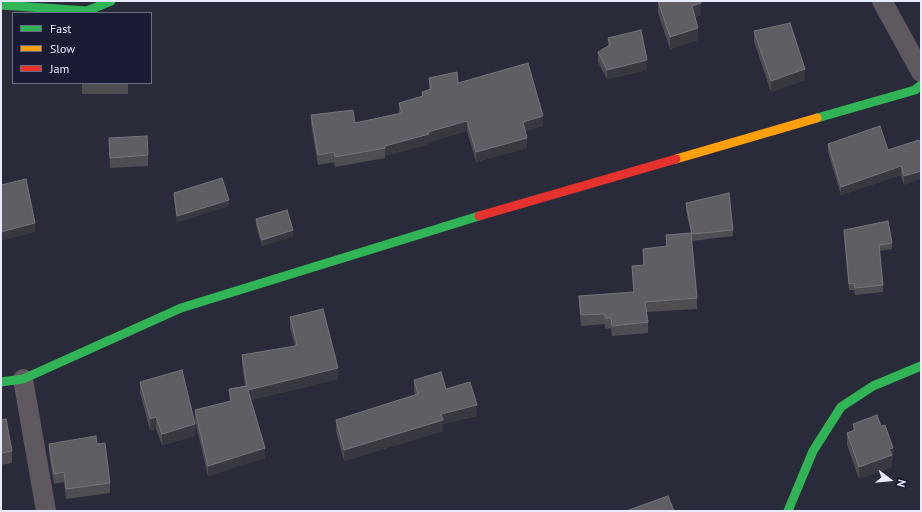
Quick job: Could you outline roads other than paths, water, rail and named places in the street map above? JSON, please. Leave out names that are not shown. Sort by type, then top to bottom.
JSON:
[{"type":"street","points":[[1,4],[87,11],[111,1]]},
{"type":"street","points":[[1,382],[23,379],[181,308],[440,227],[920,85],[882,1]]},
{"type":"street","points":[[788,511],[813,451],[841,407],[873,386],[921,366]]},
{"type":"street","points":[[23,379],[46,511]]}]
